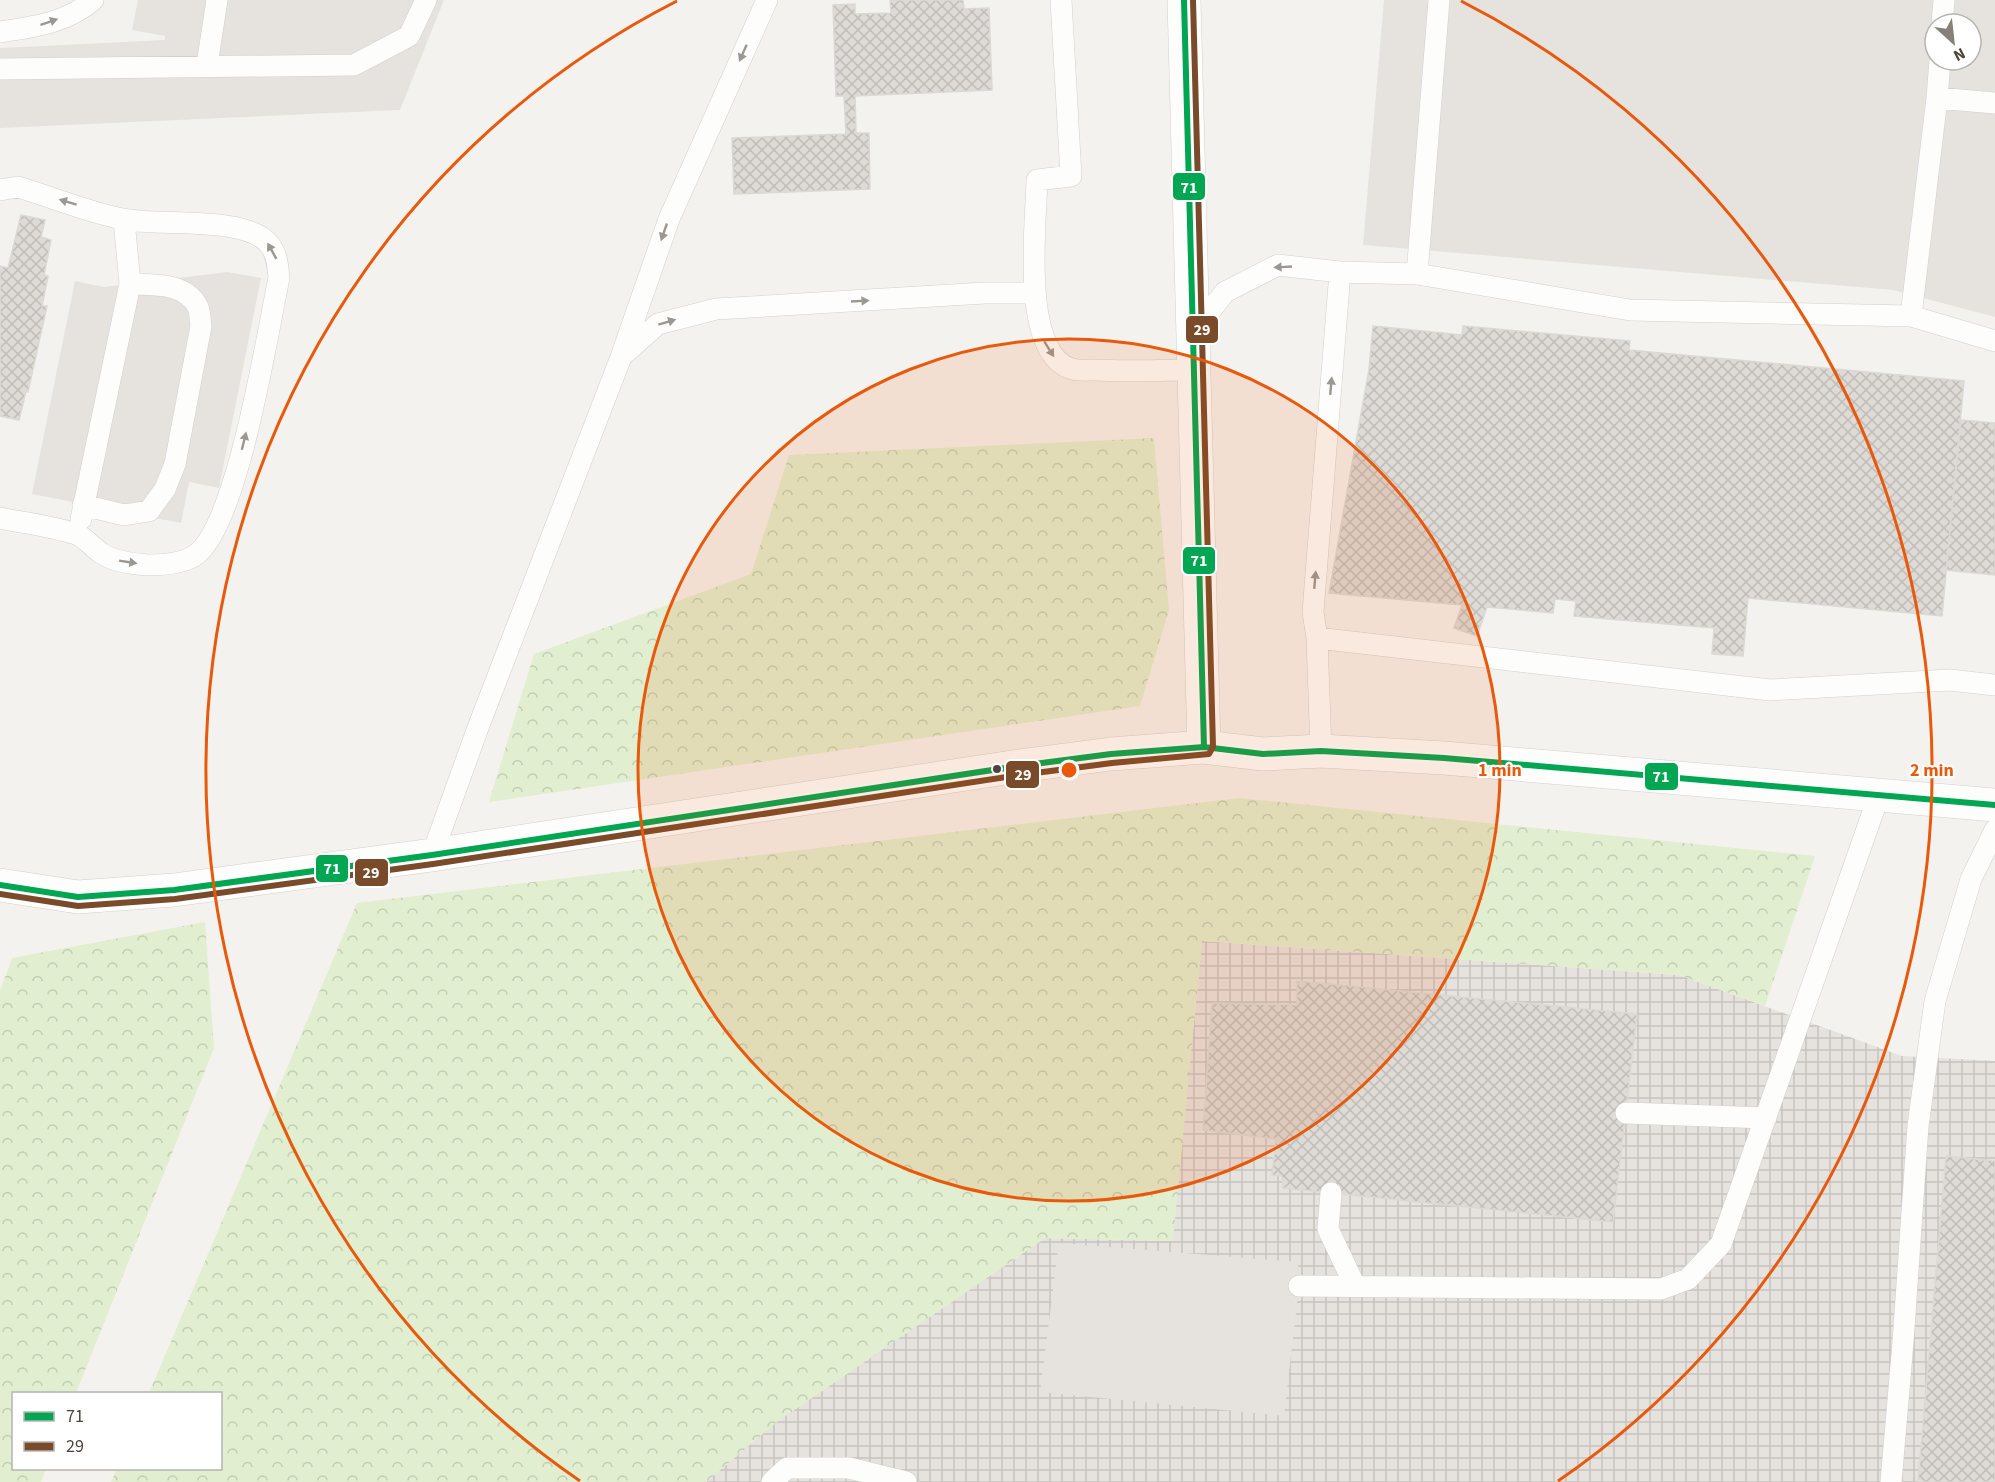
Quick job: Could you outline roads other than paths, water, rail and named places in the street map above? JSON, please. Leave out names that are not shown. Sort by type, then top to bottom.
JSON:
[{"type":"street","points":[[1184,0],[1191,335],[1204,747]]},
{"type":"street","points":[[2,891],[78,897],[174,890],[432,855],[1019,766],[1111,754],[1204,747],[1263,754],[1321,751],[1444,758],[1995,805]]},
{"type":"lane","points":[[0,32],[46,25],[83,9],[93,0]]},
{"type":"lane","points":[[207,65],[217,0]]},
{"type":"lane","points":[[432,855],[479,725],[621,357],[669,219],[766,0]]},
{"type":"lane","points":[[1061,0],[1071,176],[1037,180],[1034,293],[1043,340],[1051,356],[1071,369],[1192,370]]},
{"type":"lane","points":[[1417,274],[1439,0]]},
{"type":"lane","points":[[0,69],[354,65],[409,36],[423,1]]},
{"type":"lane","points":[[1911,316],[1939,72]]},
{"type":"lane","points":[[1937,98],[1995,103]]},
{"type":"lane","points":[[0,190],[18,187],[124,220],[234,226],[255,234],[269,244],[278,263],[279,278],[245,440],[232,487],[211,536],[196,555],[171,564],[148,565],[122,562],[102,554],[79,534],[0,518]]},
{"type":"lane","points":[[79,534],[129,284],[124,220]]},
{"type":"lane","points":[[1191,335],[1226,292],[1278,265],[1341,272],[1417,274],[1630,310],[1911,316],[1995,341]]},
{"type":"lane","points":[[1321,751],[1317,638],[1313,612],[1341,272]]},
{"type":"lane","points":[[83,505],[124,515],[149,511],[165,489],[175,464],[201,326],[199,308],[187,294],[172,286],[129,284]]},
{"type":"lane","points":[[621,357],[658,324],[716,309],[985,293],[1034,293]]},
{"type":"lane","points":[[1317,638],[1770,690],[1950,680],[1995,685]]},
{"type":"lane","points":[[1299,1286],[1661,1289],[1688,1279],[1721,1244],[1879,795]]},
{"type":"lane","points":[[1891,1482],[1904,1342],[1918,1126],[1935,1001],[1971,879],[1995,830]]},
{"type":"lane","points":[[1626,1113],[1766,1118]]},
{"type":"lane","points":[[1331,1193],[1328,1229],[1355,1286]]},
{"type":"lane","points":[[771,1482],[788,1468],[849,1468],[906,1482]]}]
